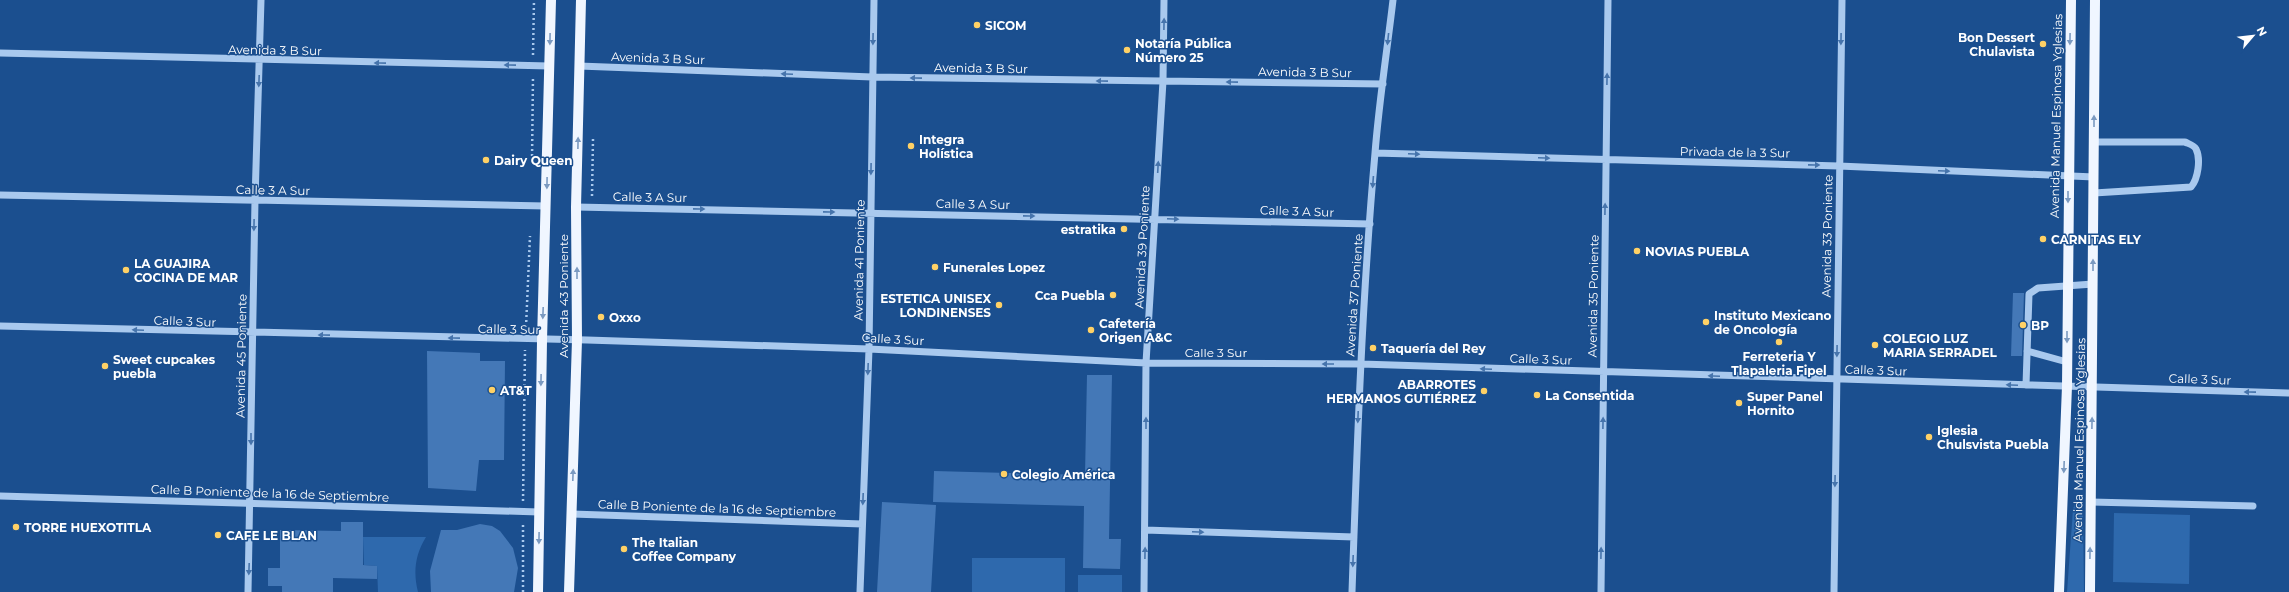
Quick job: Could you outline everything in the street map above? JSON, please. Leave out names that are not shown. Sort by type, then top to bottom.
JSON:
[{"type":"main road","name":"Avenida 43 Poniente","points":[[538,592],[542,341],[551,0]]},
{"type":"main road","name":"Avenida 43 Poniente","points":[[569,592],[577,340],[576,207],[582,0]]},
{"type":"main road","name":"Avenida Manuel Espinosa Yglesias","points":[[2059,592],[2067,386],[2071,0]]},
{"type":"main road","name":"Avenida Manuel Espinosa Yglesias","points":[[2090,592],[2093,387],[2095,0]]},
{"type":"street","name":"Avenida 45 Poniente","points":[[248,592],[251,504],[252,334],[261,0]]},
{"type":"street","name":"Avenida 41 Poniente","points":[[860,592],[869,349],[874,0]]},
{"type":"street","name":"Avenida 39 Poniente","points":[[1144,592],[1146,363],[1163,82],[1164,0]]},
{"type":"street","name":"Avenida 37 Poniente","points":[[1352,592],[1360,364],[1375,153],[1393,0]]},
{"type":"street","name":"Avenida 35 Poniente","points":[[1601,592],[1608,0]]},
{"type":"street","name":"Avenida 33 Poniente","points":[[1834,592],[1842,0]]},
{"type":"street","name":"Avenida 3 B Sur","points":[[0,53],[260,61],[549,66]]},
{"type":"street","name":"Avenida 3 B Sur","points":[[579,66],[872,77],[1384,84]]},
{"type":"street","points":[[2094,142],[2185,142],[2192,144],[2198,155],[2197,176],[2191,187],[2094,193]]},
{"type":"street","name":"Privada de la 3 Sur","points":[[1375,153],[1839,166],[2094,177]]},
{"type":"street","name":"Calle 3 A Sur","points":[[0,195],[546,206]]},
{"type":"street","name":"Calle 3 A Sur","points":[[576,207],[1155,218],[1370,224]]},
{"type":"street","points":[[2026,385],[2029,294],[2038,288],[2093,284]]},
{"type":"street","name":"Calle 3 Sur","points":[[0,326],[252,334],[542,341],[577,340],[869,349],[1146,363],[1360,364],[1603,373],[2289,393]]},
{"type":"street","points":[[2027,351],[2067,362]]},
{"type":"street","name":"Calle B Poniente de la 16 de Septiembre","points":[[0,496],[251,504],[523,510],[539,512]]},
{"type":"street","points":[[2091,502],[2253,506]]},
{"type":"street","name":"Calle B Poniente de la 16 de Septiembre","points":[[572,514],[862,524]]},
{"type":"street","points":[[1145,530],[1354,537]]},
{"type":"path","points":[[532,167],[534,0]]},
{"type":"path","points":[[523,592],[525,340],[530,230]]},
{"type":"shaded area","points":[[2077,498],[2083,508],[2084,592],[2067,592],[2073,509]]},
{"type":"shaded area","points":[[2114,513],[2190,515],[2189,584],[2113,582]]},
{"type":"shaded area","points":[[363,537],[426,537],[417,557],[415,571],[418,592],[378,592],[377,566],[364,565]]},
{"type":"shaded area","points":[[972,558],[1065,558],[1065,592],[972,592]]},
{"type":"shaded area","points":[[1078,575],[1122,575],[1122,592],[1078,592]]},
{"type":"building","points":[[2013,293],[2024,293],[2022,356],[2011,356]]},
{"type":"building","points":[[427,351],[480,353],[480,361],[505,361],[504,460],[479,460],[476,491],[428,488]]},
{"type":"building","points":[[1087,375],[1112,375],[1109,539],[1121,539],[1120,569],[1083,568],[1084,506],[933,502],[934,471],[1085,475]]},
{"type":"building","points":[[882,502],[936,505],[931,592],[877,592]]},
{"type":"building","points":[[341,522],[363,522],[363,565],[377,566],[377,579],[333,578],[333,592],[282,592],[282,586],[268,586],[268,568],[280,568],[280,530],[341,531]]},
{"type":"building","points":[[480,524],[492,526],[500,531],[513,548],[518,568],[514,592],[431,592],[430,571],[441,530],[457,530]]},
{"type":"place","name":"SICOM","points":[[977,25]]},
{"type":"place","name":"Bon Dessert Chulavista","points":[[2043,44]]},
{"type":"place","name":"Notaría Pública Número 25","points":[[1127,50]]},
{"type":"place","name":"Integra Holística","points":[[911,146]]},
{"type":"place","name":"Dairy Queen","points":[[486,160]]},
{"type":"place","name":"estratika","points":[[1124,229]]},
{"type":"place","name":"CARNITAS ELY","points":[[2043,239]]},
{"type":"place","name":"NOVIAS PUEBLA","points":[[1637,251]]},
{"type":"place","name":"Funerales Lopez","points":[[935,267]]},
{"type":"place","name":"LA GUAJIRA COCINA DE MAR","points":[[126,270]]},
{"type":"place","name":"Cca Puebla","points":[[1113,295]]},
{"type":"place","name":"ESTETICA UNISEX LONDINENSES","points":[[999,305]]},
{"type":"place","name":"Oxxo","points":[[601,317]]},
{"type":"place","name":"Instituto Mexicano de Oncología","points":[[1706,322]]},
{"type":"place","name":"BP","points":[[2023,325]]},
{"type":"place","name":"Cafetería Origen A&C","points":[[1091,330]]},
{"type":"place","name":"Ferreteria Y Tlapaleria Fipel","points":[[1779,342]]},
{"type":"place","name":"COLEGIO LUZ MARIA SERRADEL","points":[[1875,345]]},
{"type":"place","name":"Taquería del Rey","points":[[1373,348]]},
{"type":"place","name":"Sweet cupcakes puebla","points":[[105,366]]},
{"type":"place","name":"AT&T","points":[[492,390]]},
{"type":"place","name":"ABARROTES HERMANOS GUTIÉRREZ","points":[[1484,391]]},
{"type":"place","name":"La Consentida","points":[[1537,395]]},
{"type":"place","name":"Super Panel Hornito","points":[[1739,403]]},
{"type":"place","name":"Iglesia Chulsvista Puebla","points":[[1929,437]]},
{"type":"place","name":"Colegio América","points":[[1004,474]]},
{"type":"place","name":"TORRE HUEXOTITLA","points":[[16,527]]},
{"type":"place","name":"CAFE LE BLAN","points":[[218,535]]},
{"type":"place","name":"The Italian Coffee Company","points":[[624,549]]}]
